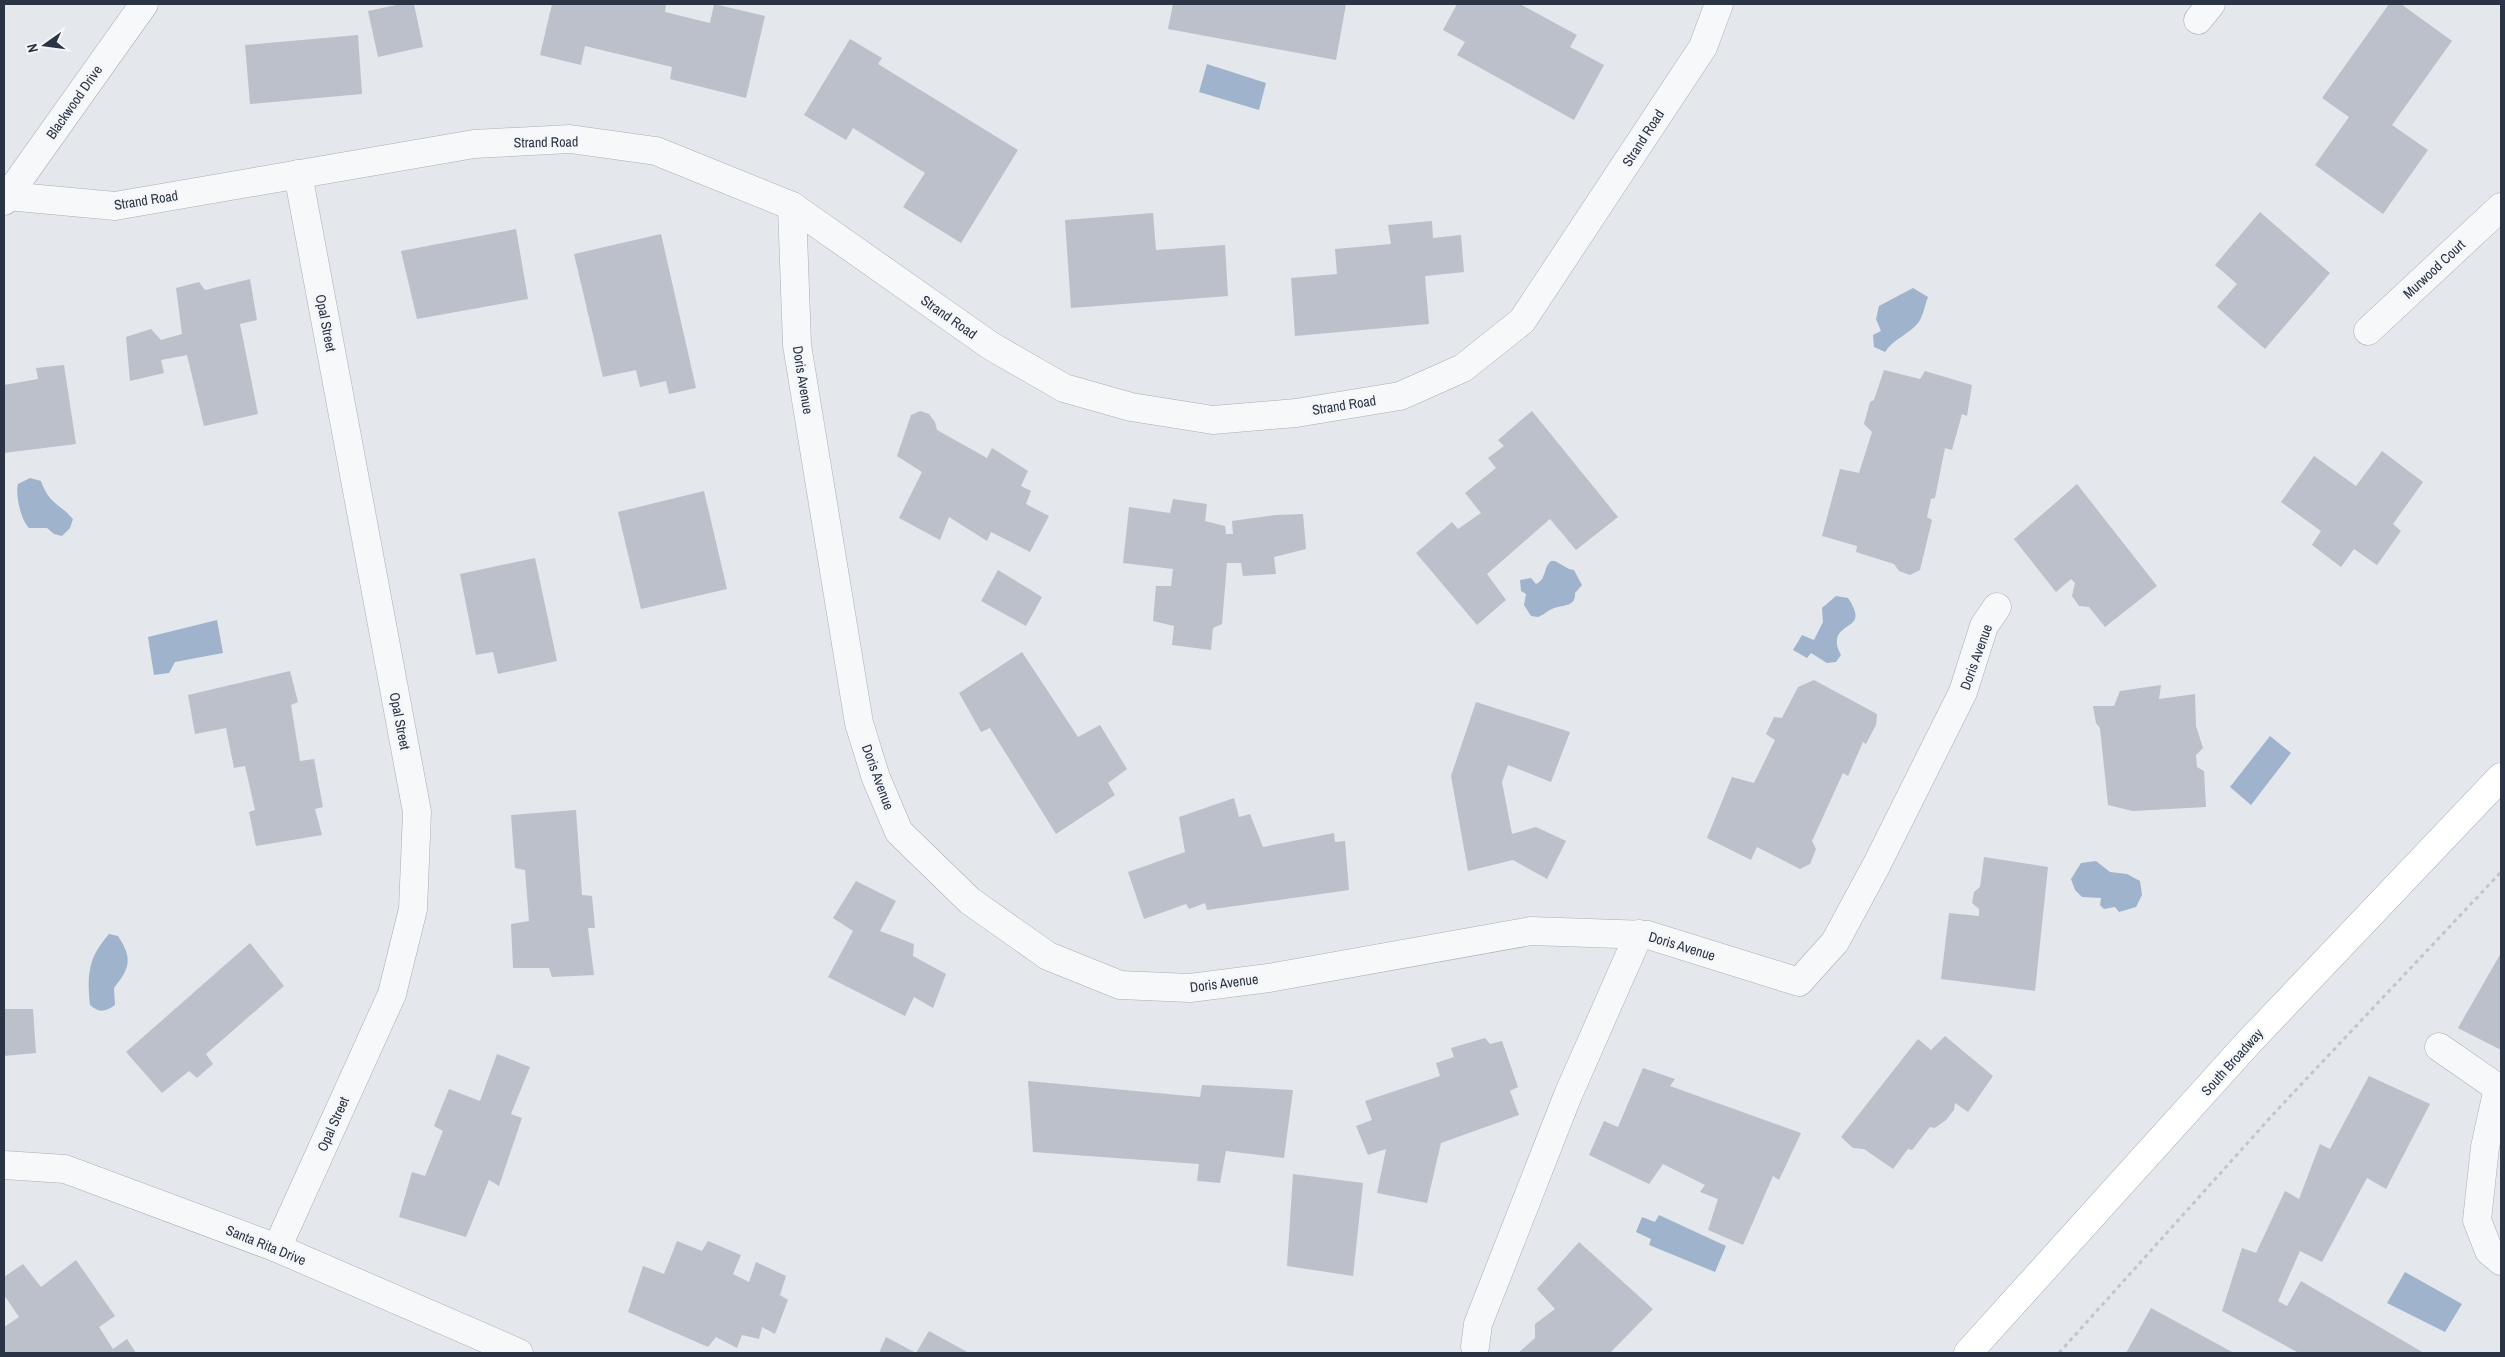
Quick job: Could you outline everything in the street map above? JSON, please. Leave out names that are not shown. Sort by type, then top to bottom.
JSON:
[{"type":"main road","name":"South Broadway","points":[[1968,1353],[2248,1043],[2501,776]]},
{"type":"street","name":"Blackwood Drive","points":[[5,198],[144,4]]},
{"type":"street","name":"Strand Road","points":[[5,198],[115,206],[474,144],[570,139],[656,150],[792,206],[991,346],[1064,388],[1131,407],[1213,420],[1296,413],[1400,396],[1462,368],[1522,322],[1703,47],[1719,4]]},
{"type":"street","name":"Opal Street","points":[[277,1248],[392,994],[413,909],[417,812],[298,174]]},
{"type":"street","name":"Doris Avenue","points":[[792,206],[797,345],[859,723],[876,778],[899,832],[970,901],[1048,956],[1120,985],[1190,988],[1249,980],[1531,930],[1648,934],[1799,982],[1835,942],[1876,866],[1964,692],[1984,626],[1998,607]]},
{"type":"street","name":"Murwood Court","points":[[2368,331],[2501,206]]},
{"type":"street","points":[[1475,1347],[1478,1324],[1568,1095],[1639,934]]},
{"type":"street","points":[[2439,1047],[2498,1088],[2485,1147],[2477,1220],[2489,1250],[2501,1261]]},
{"type":"street","name":"Santa Rita Drive","points":[[4,1165],[65,1169],[277,1248],[519,1353]]},
{"type":"path","points":[[2060,1353],[2278,1108],[2501,872]]},
{"type":"water","points":[[1207,64],[1266,83],[1259,110],[1199,92]]},
{"type":"water","points":[[1913,288],[1928,297],[1920,320],[1885,352],[1874,347],[1873,335],[1881,331],[1876,319],[1879,306]]},
{"type":"water","points":[[30,478],[41,481],[51,499],[73,519],[70,528],[62,536],[54,534],[47,528],[29,528],[23,519],[19,507],[17,489],[18,484]]},
{"type":"water","points":[[1551,561],[1574,570],[1582,585],[1575,593],[1575,598],[1571,603],[1556,607],[1538,617],[1531,616],[1524,605],[1526,594],[1521,591],[1520,580],[1531,578],[1536,584],[1542,579]]},
{"type":"water","points":[[1836,596],[1848,598],[1856,615],[1852,624],[1839,634],[1837,644],[1841,655],[1836,662],[1827,663],[1811,653],[1807,658],[1793,650],[1802,635],[1814,640],[1823,622],[1822,608]]},
{"type":"water","points":[[217,620],[223,653],[175,662],[169,673],[154,675],[148,637]]},
{"type":"water","points":[[2270,736],[2291,753],[2251,805],[2230,787]]},
{"type":"water","points":[[2096,861],[2110,872],[2127,874],[2140,881],[2142,895],[2136,907],[2119,912],[2115,907],[2104,909],[2100,905],[2101,898],[2082,897],[2075,890],[2071,879],[2081,863]]},
{"type":"water","points":[[109,934],[118,936],[126,951],[128,963],[123,975],[114,988],[115,1005],[105,1010],[99,1010],[90,1005],[90,967],[97,951]]},
{"type":"water","points":[[1659,1215],[1726,1246],[1715,1272],[1649,1245],[1651,1239],[1636,1232],[1642,1217],[1655,1222]]},
{"type":"water","points":[[2405,1272],[2462,1304],[2445,1332],[2387,1303]]},
{"type":"building","points":[[401,4],[414,4],[423,47],[378,57],[368,11]]},
{"type":"building","points":[[552,4],[666,4],[665,12],[710,23],[714,4],[765,16],[746,98],[670,79],[672,67],[585,46],[581,65],[540,55]]},
{"type":"building","points":[[1173,4],[1346,4],[1336,60],[1168,29]]},
{"type":"building","points":[[1457,4],[1520,4],[1577,35],[1570,47],[1604,65],[1574,120],[1457,55],[1465,42],[1443,30]]},
{"type":"building","points":[[2389,4],[2401,4],[2452,41],[2392,125],[2428,150],[2383,214],[2315,165],[2349,117],[2322,98]]},
{"type":"building","points":[[358,35],[362,94],[250,104],[245,45]]},
{"type":"building","points":[[850,39],[882,58],[878,64],[1018,150],[961,243],[903,207],[925,173],[853,128],[846,140],[804,115]]},
{"type":"building","points":[[2260,212],[2330,273],[2265,349],[2217,307],[2237,284],[2215,265]]},
{"type":"building","points":[[1153,213],[1156,250],[1225,245],[1228,296],[1071,308],[1065,220]]},
{"type":"building","points":[[1432,221],[1433,238],[1461,235],[1464,272],[1425,276],[1429,324],[1295,336],[1291,278],[1337,274],[1335,249],[1391,244],[1388,225]]},
{"type":"building","points":[[516,229],[528,299],[417,319],[401,251]]},
{"type":"building","points":[[661,234],[696,388],[669,394],[666,381],[640,387],[636,370],[603,377],[574,254]]},
{"type":"building","points":[[250,279],[257,320],[240,324],[258,414],[204,426],[187,355],[161,360],[164,373],[130,381],[126,337],[151,329],[161,340],[182,334],[176,288],[199,282],[205,290]]},
{"type":"building","points":[[64,365],[76,444],[4,453],[4,385],[38,379],[36,368]]},
{"type":"building","points":[[1884,370],[1920,379],[1925,371],[1972,385],[1967,416],[1962,414],[1952,450],[1945,448],[1935,498],[1931,499],[1927,517],[1932,520],[1920,570],[1910,575],[1899,571],[1894,564],[1856,552],[1857,546],[1822,536],[1840,469],[1859,473],[1872,432],[1864,424],[1870,402],[1874,400]]},
{"type":"building","points":[[920,411],[929,414],[935,422],[937,430],[987,458],[992,448],[1028,471],[1021,486],[1031,491],[1026,504],[1049,516],[1030,552],[991,532],[987,541],[949,517],[940,540],[899,518],[922,472],[897,456],[911,415]]},
{"type":"building","points":[[1532,411],[1618,517],[1576,550],[1550,519],[1487,574],[1506,600],[1477,625],[1416,553],[1452,522],[1458,529],[1481,513],[1465,493],[1496,468],[1488,458],[1504,446],[1498,440]]},
{"type":"building","points":[[2382,451],[2423,482],[2393,524],[2401,531],[2377,565],[2354,549],[2341,567],[2312,545],[2321,531],[2281,502],[2314,456],[2356,486]]},
{"type":"building","points":[[2077,484],[2157,586],[2105,627],[2089,607],[2079,606],[2072,596],[2075,583],[2071,579],[2056,592],[2014,539]]},
{"type":"building","points":[[704,491],[727,589],[641,609],[618,512]]},
{"type":"building","points":[[1173,499],[1207,504],[1205,521],[1225,526],[1226,534],[1233,534],[1232,521],[1276,515],[1303,514],[1306,549],[1274,557],[1276,574],[1243,576],[1241,563],[1227,563],[1222,624],[1213,628],[1211,650],[1172,645],[1174,626],[1153,621],[1156,586],[1171,586],[1173,569],[1123,563],[1129,507],[1170,513]]},
{"type":"building","points":[[535,558],[557,661],[498,674],[493,652],[476,655],[460,574]]},
{"type":"building","points":[[998,570],[1042,597],[1026,626],[981,601]]},
{"type":"building","points":[[1022,652],[1078,737],[1100,725],[1127,769],[1108,783],[1115,795],[1056,834],[990,728],[981,732],[959,693]]},
{"type":"building","points":[[290,671],[298,702],[291,705],[300,761],[314,759],[323,807],[315,809],[322,835],[256,846],[249,812],[255,810],[245,766],[234,768],[226,728],[195,734],[188,695]]},
{"type":"building","points":[[1814,680],[1877,714],[1876,725],[1866,744],[1863,742],[1848,776],[1843,773],[1812,841],[1816,849],[1810,864],[1800,869],[1757,847],[1751,860],[1707,838],[1732,777],[1754,783],[1775,740],[1766,734],[1774,717],[1782,718],[1798,687]]},
{"type":"building","points":[[2161,685],[2159,699],[2195,694],[2196,726],[2203,748],[2196,755],[2197,767],[2204,771],[2206,807],[2133,811],[2108,805],[2100,728],[2096,723],[2093,706],[2114,706],[2120,691]]},
{"type":"building","points":[[1476,702],[1570,732],[1551,782],[1508,765],[1502,782],[1512,834],[1536,827],[1566,841],[1547,879],[1513,860],[1468,871],[1451,776]]},
{"type":"building","points":[[1234,798],[1239,817],[1250,814],[1263,847],[1334,833],[1335,842],[1345,841],[1349,890],[1207,910],[1205,903],[1189,909],[1186,904],[1144,919],[1128,872],[1185,852],[1179,817]]},
{"type":"building","points":[[576,810],[582,895],[592,896],[595,928],[588,928],[594,975],[552,977],[549,968],[513,968],[511,924],[529,921],[525,870],[515,868],[511,815]]},
{"type":"building","points":[[1984,857],[2048,867],[2035,991],[1941,979],[1949,913],[1979,916],[1979,909],[1972,903],[1974,892],[1980,887]]},
{"type":"building","points":[[856,881],[896,901],[880,931],[914,944],[913,956],[946,974],[933,1008],[914,997],[905,1016],[828,977],[853,931],[833,918]]},
{"type":"building","points":[[250,943],[284,986],[206,1054],[213,1064],[197,1078],[189,1071],[162,1093],[126,1052]]},
{"type":"building","points":[[2501,953],[2501,1050],[2458,1028]]},
{"type":"building","points":[[4,1009],[33,1009],[36,1053],[4,1056]]},
{"type":"building","points":[[1945,1036],[1993,1076],[1968,1112],[1955,1103],[1954,1110],[1946,1120],[1935,1128],[1930,1127],[1912,1150],[1908,1149],[1893,1169],[1864,1149],[1853,1148],[1841,1137],[1918,1039],[1931,1050]]},
{"type":"building","points":[[1485,1038],[1490,1044],[1502,1041],[1518,1087],[1510,1091],[1519,1115],[1441,1143],[1427,1203],[1377,1193],[1386,1149],[1368,1155],[1356,1126],[1372,1120],[1365,1101],[1440,1076],[1436,1063],[1454,1057],[1451,1048]]},
{"type":"building","points":[[497,1054],[530,1067],[511,1114],[522,1118],[499,1186],[489,1180],[466,1237],[399,1217],[412,1172],[425,1176],[443,1131],[434,1126],[449,1089],[480,1101]]},
{"type":"building","points":[[1643,1068],[1675,1079],[1670,1086],[1801,1133],[1779,1180],[1773,1176],[1743,1245],[1708,1230],[1718,1199],[1700,1192],[1705,1185],[1663,1164],[1649,1184],[1589,1155],[1604,1121],[1618,1127]]},
{"type":"building","points":[[2369,1076],[2430,1104],[2386,1189],[2367,1178],[2322,1262],[2300,1251],[2278,1301],[2287,1306],[2301,1281],[2424,1353],[2299,1353],[2222,1311],[2242,1248],[2256,1253],[2285,1191],[2299,1199],[2320,1144],[2330,1149]]},
{"type":"building","points":[[1028,1081],[1200,1097],[1202,1085],[1293,1090],[1284,1158],[1226,1151],[1220,1183],[1197,1181],[1199,1164],[1033,1152]]},
{"type":"building","points":[[1293,1174],[1363,1183],[1353,1276],[1287,1266]]},
{"type":"building","points":[[677,1241],[702,1251],[708,1241],[741,1255],[733,1274],[749,1282],[756,1262],[786,1276],[780,1295],[788,1300],[775,1334],[762,1327],[759,1339],[742,1335],[737,1348],[716,1337],[708,1347],[628,1312],[643,1266],[664,1274]]},
{"type":"building","points":[[1579,1242],[1653,1309],[1610,1353],[1518,1353],[1535,1338],[1535,1324],[1555,1309],[1537,1289]]},
{"type":"building","points":[[76,1260],[115,1316],[99,1327],[113,1349],[127,1339],[136,1353],[4,1353],[4,1327],[19,1317],[4,1295],[4,1277],[23,1264],[41,1287]]},
{"type":"building","points":[[2151,1308],[2234,1353],[2126,1353]]},
{"type":"building","points":[[929,1331],[969,1353],[916,1353]]},
{"type":"building","points":[[886,1337],[916,1353],[879,1353]]}]
